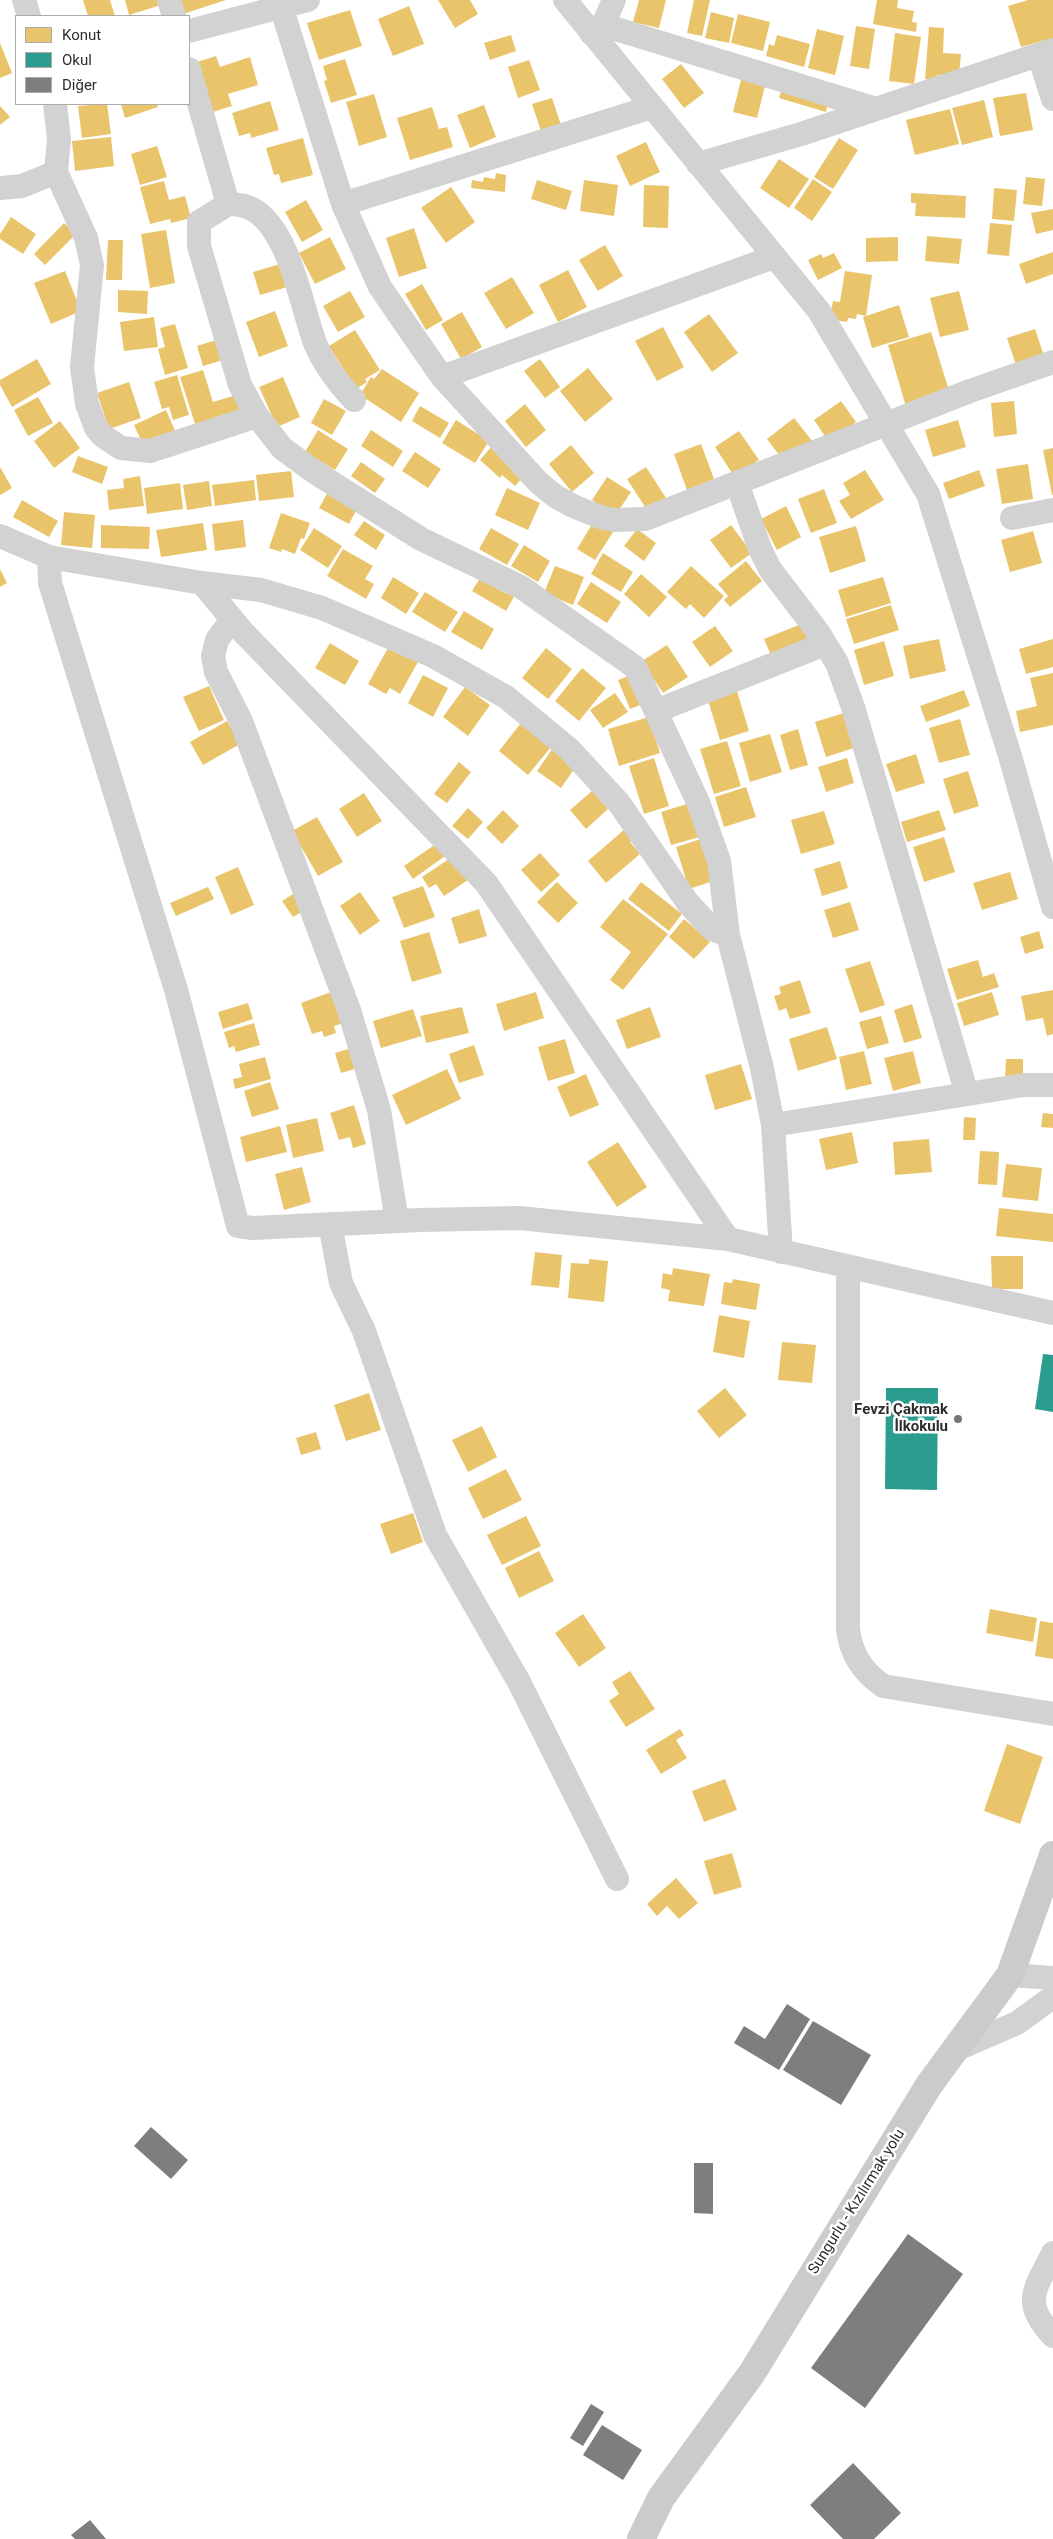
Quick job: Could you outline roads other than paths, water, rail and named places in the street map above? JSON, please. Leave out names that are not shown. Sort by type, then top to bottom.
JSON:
[{"type":"main road","name":"Sungurlu - Kızılırmak yolu","points":[[640,2539],[661,2498],[752,2373],[929,2085],[1010,1975],[1053,1855]]},
{"type":"street","points":[[24,0],[29,15]]},
{"type":"street","points":[[169,0],[174,15]]},
{"type":"street","points":[[190,31],[280,4],[308,0]]},
{"type":"street","points":[[565,0],[597,29],[652,108],[819,311],[928,494],[1010,756],[1053,907]]},
{"type":"street","points":[[597,29],[614,0]]},
{"type":"street","points":[[280,4],[343,204],[380,287],[442,377],[539,482],[555,496],[586,512],[614,520],[645,519],[970,391],[1053,362]]},
{"type":"street","points":[[597,29],[876,109]]},
{"type":"street","points":[[698,164],[876,109],[1046,52],[1053,99]]},
{"type":"street","points":[[190,72],[228,204]]},
{"type":"street","points":[[56,105],[59,139],[56,172],[86,238],[92,265],[82,366],[87,404],[96,428],[103,436],[121,448],[150,451],[257,416]]},
{"type":"street","points":[[343,204],[652,108]]},
{"type":"street","points":[[0,188],[22,186],[56,172]]},
{"type":"street","points":[[354,400],[342,387],[322,357],[284,249],[268,223],[256,211],[247,207],[228,204],[199,222],[199,246],[240,386],[257,416],[282,448],[313,471],[421,539],[521,587],[635,667],[698,802],[719,862],[728,935],[762,1068],[773,1125],[781,1252]]},
{"type":"street","points":[[442,377],[774,257]]},
{"type":"street","points":[[737,483],[760,549],[770,569],[837,663],[853,707],[966,1094]]},
{"type":"street","points":[[1012,518],[1053,510]]},
{"type":"street","points":[[0,536],[49,557],[202,583],[262,590],[322,608],[433,656],[506,697],[569,749],[618,804],[688,903],[712,929],[728,935]]},
{"type":"street","points":[[49,557],[50,583],[177,993],[238,1226],[252,1228],[396,1221],[519,1218],[728,1240],[1053,1314]]},
{"type":"street","points":[[202,583],[232,619],[486,883],[728,1240]]},
{"type":"street","points":[[232,619],[217,640],[214,656],[216,672],[241,721],[349,1010],[379,1110],[396,1221]]},
{"type":"street","points":[[656,711],[825,644]]},
{"type":"street","points":[[773,1125],[966,1094],[1053,1084]]},
{"type":"street","points":[[330,1224],[342,1283],[364,1331],[435,1535],[519,1682],[617,1880]]},
{"type":"street","points":[[848,1267],[848,1629],[853,1651],[865,1671],[883,1686],[1053,1714]]},
{"type":"street","points":[[1010,1975],[1053,1978]]},
{"type":"street","points":[[955,2050],[1016,2023],[1053,1997]]},
{"type":"street","points":[[1053,2253],[1036,2288],[1033,2308],[1038,2320],[1053,2336]]},
{"type":"place","name":"Fevzi Çakmak İlkokulu","points":[[958,1419]]}]
